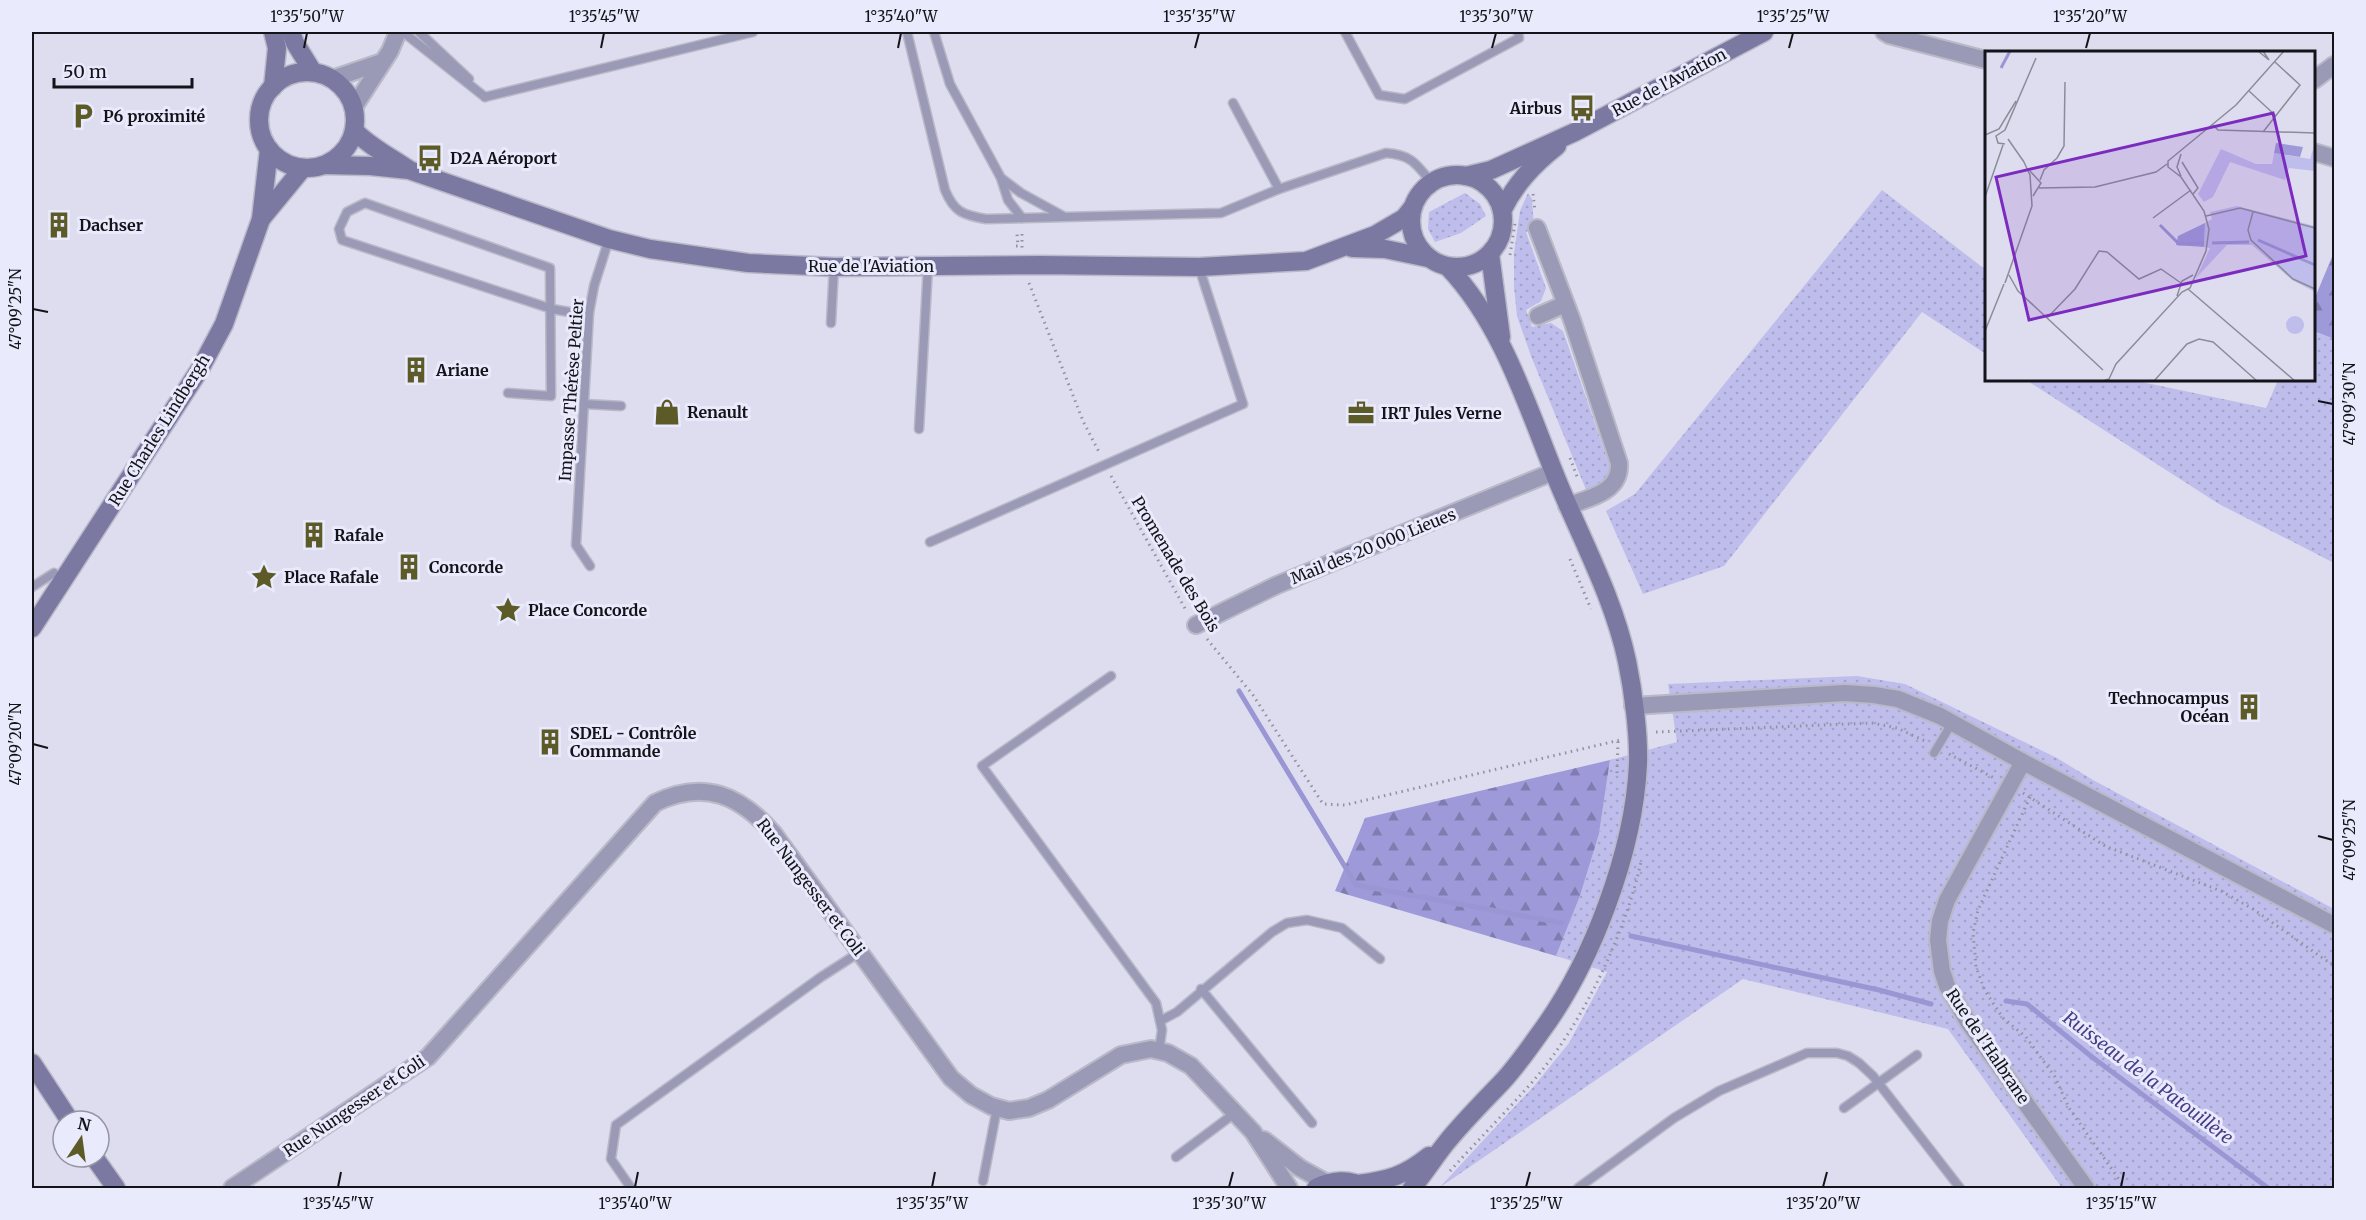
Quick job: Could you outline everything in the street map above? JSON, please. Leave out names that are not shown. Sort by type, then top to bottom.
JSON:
[{"type":"street","points":[[273,32],[277,48],[273,87],[261,107],[259,118],[260,130],[269,149],[290,165],[303,168],[324,165],[344,151],[354,130],[354,107],[345,92],[332,79],[313,72],[291,75],[273,87]]},
{"type":"street","points":[[291,32],[313,72]]},
{"type":"street","points":[[354,107],[401,32]]},
{"type":"street","name":"Rue de l'Aviation","points":[[1466,176],[1491,170],[1575,132],[1764,32]]},
{"type":"street","points":[[1884,32],[1888,35],[1985,60]]},
{"type":"street","points":[[332,79],[382,62]]},
{"type":"street","points":[[2315,79],[2334,65]]},
{"type":"street","name":"Rue de l'Aviation","points":[[354,130],[362,139],[409,170]]},
{"type":"street","name":"Rue de l'Aviation","points":[[1509,214],[1519,181],[1539,160],[1575,132]]},
{"type":"street","name":"Rue Charles Lindbergh","points":[[32,628],[200,369],[224,324],[261,219],[269,149]]},
{"type":"street","points":[[2315,153],[2334,158]]},
{"type":"street","name":"Rue de l'Aviation","points":[[324,165],[409,170],[609,238],[650,249],[713,259],[834,267],[1198,267],[1306,261],[1389,227],[1404,218],[1412,208]]},
{"type":"street","name":"Rue Charles Lindbergh","points":[[261,219],[303,168]]},
{"type":"street","points":[[1412,1188],[1446,1142],[1504,1079],[1542,1031],[1594,937],[1608,900],[1631,822],[1638,760],[1645,734],[1633,706],[1619,629],[1502,348],[1473,296],[1448,267],[1428,258],[1417,246],[1411,231],[1412,208],[1419,194],[1431,183],[1448,176],[1466,176],[1490,188],[1509,214],[1490,254],[1471,266],[1448,267]]},
{"type":"street","points":[[1537,228],[1565,304],[1619,470],[1618,477],[1611,488],[1568,506]]},
{"type":"street","name":"Rue de l'Aviation","points":[[1344,247],[1385,249],[1428,258]]},
{"type":"street","points":[[1490,254],[1502,348]]},
{"type":"street","points":[[1538,316],[1565,304]]},
{"type":"street","name":"Mail des 20 000 Lieues","points":[[1196,626],[1277,585],[1553,472]]},
{"type":"street","points":[[1633,706],[1845,693],[1898,699],[1919,706],[1952,723],[2334,925]]},
{"type":"street","name":"Rue de l'Halbrane","points":[[2023,762],[1947,900],[1940,921],[1938,940],[1942,971],[1947,986],[1968,1022],[2086,1188]]},
{"type":"street","name":"Rue Nungesser et Coli","points":[[232,1188],[428,1057],[655,803],[672,794],[692,790],[715,793],[738,801],[757,815],[774,834],[951,1078],[971,1095],[997,1108],[1009,1111],[1029,1108],[1048,1100],[1121,1055],[1136,1051],[1168,1053],[1191,1066],[1253,1132],[1322,1186]]},
{"type":"street","points":[[32,1063],[62,1109]]},
{"type":"street","name":"Rue Nungesser et Coli","points":[[1253,1132],[1289,1188]]},
{"type":"street","points":[[1322,1186],[1338,1181],[1361,1186],[1389,1180],[1414,1167],[1446,1142]]},
{"type":"street","points":[[103,1169],[116,1188]]},
{"type":"lane","points":[[401,32],[485,97]]},
{"type":"lane","points":[[419,32],[458,67],[485,97]]},
{"type":"lane","points":[[485,97],[753,32]]},
{"type":"lane","points":[[907,32],[945,190],[951,204],[969,216],[986,219],[1221,213],[1279,189],[1386,153],[1402,154],[1415,162],[1431,183]]},
{"type":"lane","points":[[934,32],[950,84],[1001,178],[1008,200],[1022,218]]},
{"type":"lane","points":[[1345,32],[1379,95],[1405,99],[1519,38],[1518,32]]},
{"type":"lane","points":[[1233,103],[1279,189]]},
{"type":"lane","points":[[1001,178],[1021,193],[1063,217]]},
{"type":"lane","points":[[508,393],[551,396],[552,309],[550,268],[365,203],[347,212],[339,229],[342,240],[552,309],[575,314],[590,313]]},
{"type":"lane","name":"Impasse Thérèse Peltier","points":[[590,566],[576,545],[584,404],[594,286],[609,238]]},
{"type":"lane","points":[[919,429],[928,266]]},
{"type":"lane","points":[[831,323],[834,267]]},
{"type":"lane","points":[[930,542],[1244,404],[1198,267]]},
{"type":"lane","points":[[584,404],[621,406]]},
{"type":"lane","points":[[32,587],[54,573]]},
{"type":"lane","points":[[1111,676],[982,766],[1156,1003],[1162,1030],[1159,1051]]},
{"type":"lane","points":[[1936,750],[1952,723]]},
{"type":"lane","points":[[1160,1021],[1177,1012],[1272,932],[1287,923],[1307,920],[1342,928],[1380,959]]},
{"type":"lane","points":[[631,1188],[611,1159],[616,1125],[821,977],[860,952]]},
{"type":"lane","points":[[1202,989],[1312,1123]]},
{"type":"lane","points":[[1578,1188],[1674,1118],[1701,1102],[1766,1069],[1807,1053],[1822,1051],[1848,1056],[1860,1063],[1879,1083],[1960,1188]]},
{"type":"lane","points":[[1844,1108],[1917,1055]]},
{"type":"lane","points":[[983,1181],[997,1108]]},
{"type":"lane","points":[[1176,1157],[1235,1113]]},
{"type":"path","points":[[1528,189],[1534,195],[1537,228]]},
{"type":"path","points":[[1509,214],[1509,260]]},
{"type":"path","name":"Promenade des Bois","points":[[1022,234],[1022,266],[1083,421],[1131,516],[1196,626],[1253,695],[1323,804],[1345,805],[1645,734],[1683,729],[1872,723],[1897,729],[2010,786],[2105,846],[2221,891],[2334,966]]},
{"type":"path","points":[[1569,550],[1571,562],[1592,613]]},
{"type":"path","points":[[1617,733],[1617,781]]},
{"type":"path","points":[[2030,797],[1978,910],[1973,933],[1977,967],[1985,991],[2003,1018],[2026,1037],[2055,1077],[2069,1108],[2125,1188]]},
{"type":"shaded area","points":[[1882,190],[1985,269],[1985,353],[1922,312],[1724,566],[1643,594],[1606,511],[1635,494]]},
{"type":"shaded area","points":[[1465,193],[1480,204],[1486,216],[1461,233],[1435,242],[1428,229],[1429,212]]},
{"type":"shaded area","points":[[1528,193],[1532,199],[1534,228],[1526,232],[1546,288],[1541,301],[1526,310],[1532,327],[1551,323],[1563,331],[1609,464],[1609,475],[1605,482],[1587,492],[1517,316],[1514,253],[1520,211]]},
{"type":"shaded area","points":[[2315,331],[2334,339],[2334,563],[2219,504],[2028,381],[2137,381],[2266,408],[2278,381],[2315,381]]},
{"type":"shaded area","points":[[1857,676],[1905,684],[2057,758],[2093,780],[2334,909],[2334,1188],[2062,1188],[1948,1029],[1743,979],[1439,1188],[1534,1086],[1569,1043],[1607,972],[1556,956],[1580,896],[1599,834],[1610,760],[1677,742],[1668,684]]},
{"type":"green space","points":[[2334,252],[2334,339],[2315,331],[2315,298]]},
{"type":"green space","points":[[1610,760],[1599,834],[1580,896],[1556,956],[1335,891],[1365,818]]},
{"type":"waterway","name":"Ruisseau de la Patouillère","points":[[1239,691],[1356,885],[1562,923]]},
{"type":"waterway","name":"Ruisseau de la Patouillère","points":[[1631,936],[1879,990],[1931,1004]]},
{"type":"waterway","name":"Ruisseau de la Patouillère","points":[[2006,1001],[2027,1004],[2092,1057],[2268,1188]]},
{"type":"place","name":"Airbus","points":[[1582,108]]},
{"type":"place","name":"P6 proximité","points":[[83,116]]},
{"type":"place","name":"D2A Aéroport","points":[[430,158]]},
{"type":"place","name":"Dachser","points":[[59,225]]},
{"type":"place","name":"Ariane","points":[[416,370]]},
{"type":"place","name":"Renault","points":[[667,412]]},
{"type":"place","name":"IRT Jules Verne","points":[[1361,413]]},
{"type":"place","name":"Rafale","points":[[314,535]]},
{"type":"place","name":"Concorde","points":[[409,567]]},
{"type":"place","name":"Place Rafale","points":[[264,577]]},
{"type":"place","name":"Place Concorde","points":[[508,610]]},
{"type":"place","name":"Technocampus Océan","points":[[2249,707]]},
{"type":"place","name":"SDEL - Contrôle Commande","points":[[550,742]]}]
